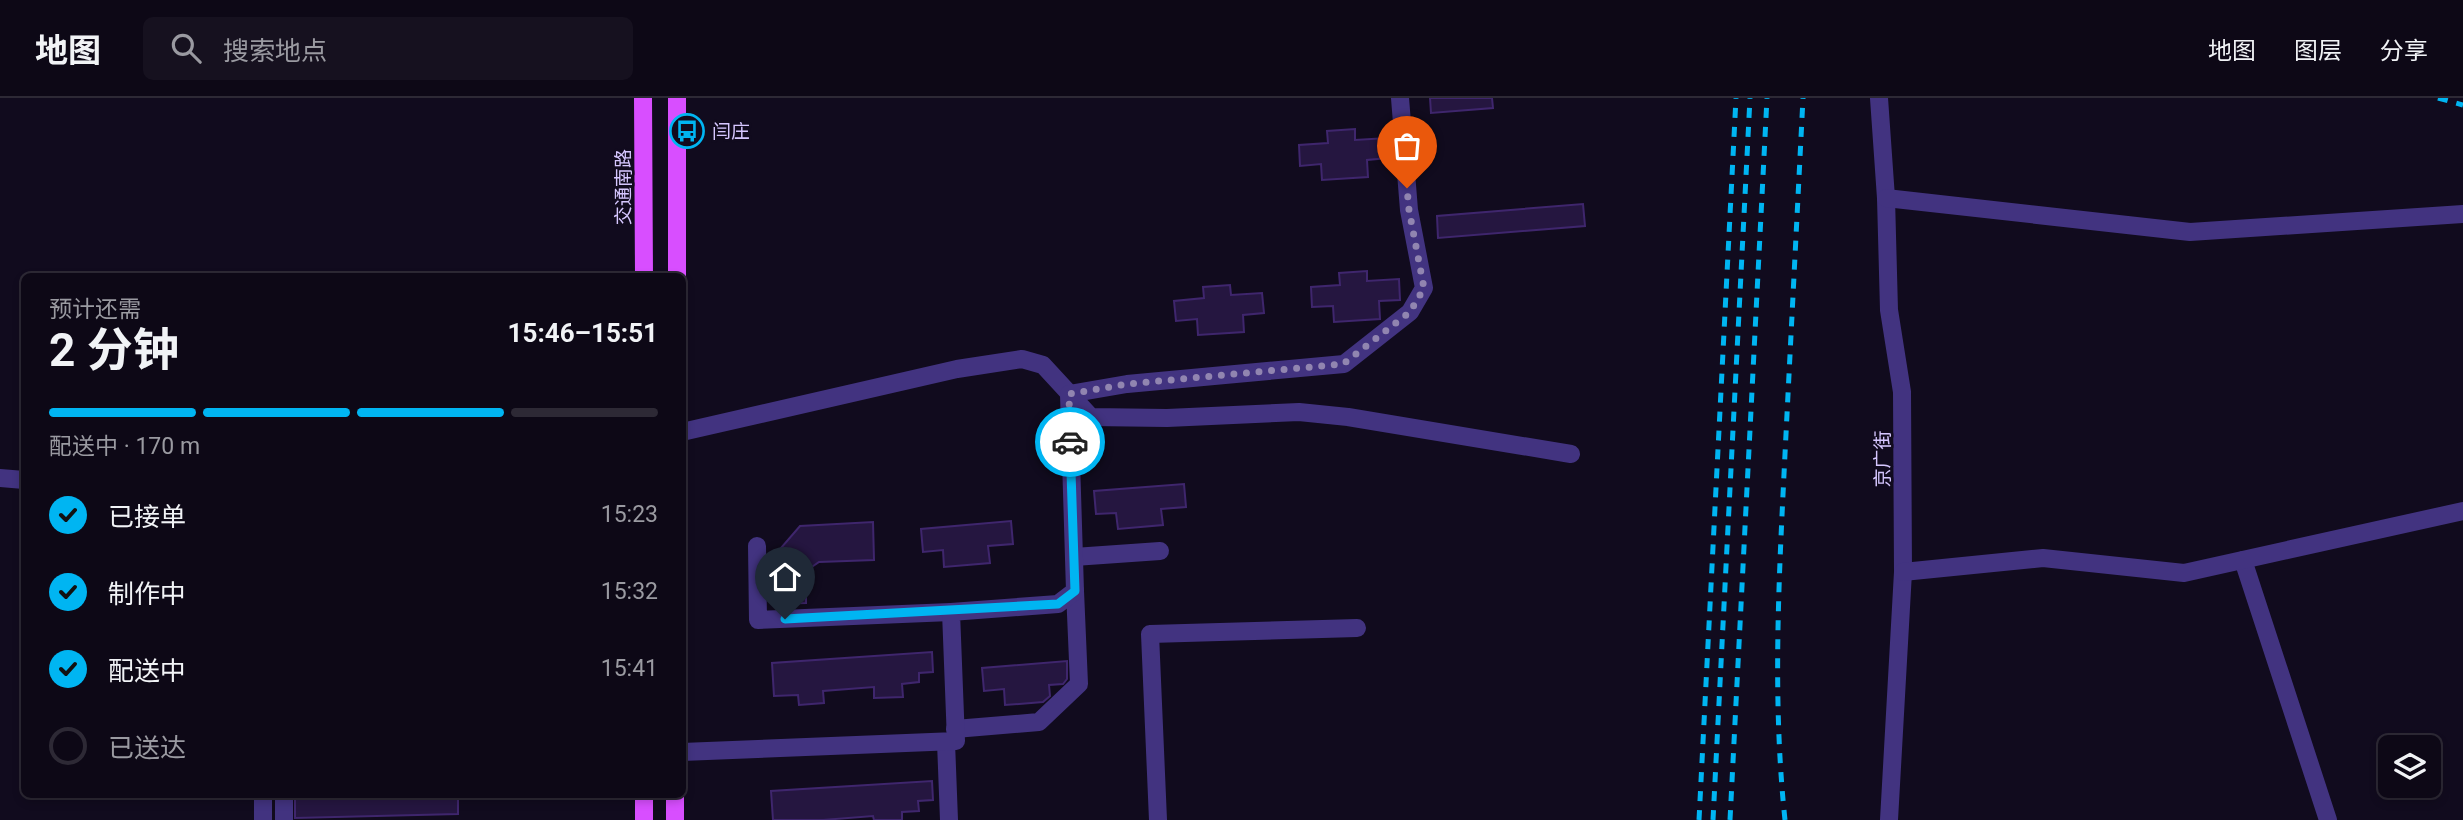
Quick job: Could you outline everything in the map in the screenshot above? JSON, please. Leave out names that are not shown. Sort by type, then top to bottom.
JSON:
[{"type":"main road","name":"交通南路","points":[[643,98],[645,273]]},
{"type":"main road","points":[[677,98],[677,273]]},
{"type":"main road","points":[[644,798],[644,820]]},
{"type":"main road","points":[[675,798],[675,820]]},
{"type":"street","points":[[1069,394],[1127,384],[1343,364],[1410,312],[1424,288],[1409,210],[1400,98]]},
{"type":"street","name":"京广街","points":[[1879,98],[1886,198],[1889,310],[1902,392],[1903,572],[1889,820]]},
{"type":"street","points":[[1886,198],[2190,232],[2463,214]]},
{"type":"street","points":[[686,431],[957,369],[1022,359],[1043,365],[1091,417],[1167,418],[1299,412],[1348,417],[1571,454]]},
{"type":"street","points":[[686,752],[951,735],[1039,722],[1079,684],[1069,394]]},
{"type":"street","points":[[0,478],[21,480]]},
{"type":"street","points":[[1903,572],[2043,558],[2183,573],[2463,511]]},
{"type":"street","points":[[757,545],[758,620],[951,612],[1058,604],[1075,591]]},
{"type":"street","points":[[1074,557],[1160,551]]},
{"type":"street","points":[[2243,560],[2328,820]]},
{"type":"street","points":[[949,820],[951,612]]},
{"type":"street","points":[[1158,820],[1150,634],[1357,628]]},
{"type":"street","points":[[263,798],[263,820]]},
{"type":"street","points":[[284,798],[284,820]]},
{"type":"building","points":[[1430,98],[1492,98],[1493,108],[1431,113]]},
{"type":"building","points":[[1355,129],[1355,140],[1387,138],[1388,158],[1367,160],[1368,177],[1322,180],[1321,164],[1300,166],[1299,145],[1328,143],[1327,131]]},
{"type":"building","points":[[1583,204],[1585,226],[1438,238],[1437,216]]},
{"type":"building","points":[[1367,271],[1367,281],[1399,279],[1400,300],[1379,301],[1380,319],[1334,322],[1333,306],[1312,307],[1311,287],[1340,285],[1339,273]]},
{"type":"building","points":[[1230,285],[1231,295],[1262,293],[1264,313],[1243,315],[1244,332],[1198,335],[1197,319],[1176,321],[1174,301],[1204,298],[1203,287]]},
{"type":"building","points":[[1184,484],[1186,507],[1161,509],[1163,525],[1118,529],[1116,513],[1096,514],[1094,491]]},
{"type":"building","points":[[1011,521],[1013,544],[988,546],[990,563],[944,567],[943,550],[923,552],[921,529]]},
{"type":"building","points":[[873,522],[874,560],[819,562],[806,571],[806,603],[775,604],[774,556],[800,526]]},
{"type":"building","points":[[932,652],[933,672],[919,673],[919,682],[902,684],[903,697],[874,698],[874,687],[823,691],[824,703],[799,705],[798,695],[774,696],[772,663]]},
{"type":"building","points":[[1067,661],[1067,679],[1063,684],[1049,685],[1050,696],[1043,702],[1005,705],[1004,689],[984,691],[982,668]]},
{"type":"building","points":[[932,781],[933,800],[918,801],[919,811],[902,812],[902,820],[874,820],[873,816],[773,820],[771,791]]},
{"type":"building","points":[[295,798],[458,798],[458,814],[295,818]]},
{"type":"railway","points":[[1699,820],[1736,98]]},
{"type":"railway","points":[[1713,820],[1750,98]]},
{"type":"railway","points":[[1730,820],[1767,98]]},
{"type":"railway","points":[[1785,820],[1779,728],[1779,591],[1803,98]]},
{"type":"railway","points":[[2438,98],[2463,105]]},
{"type":"way so far","points":[[1070,442],[1069,394],[1127,384],[1343,364],[1410,312],[1424,288],[1407,188]]},
{"type":"place","name":"闫庄","points":[[687,131]]},
{"type":"route","points":[[785,619],[951,612],[1058,604],[1075,591],[1070,442]]}]
